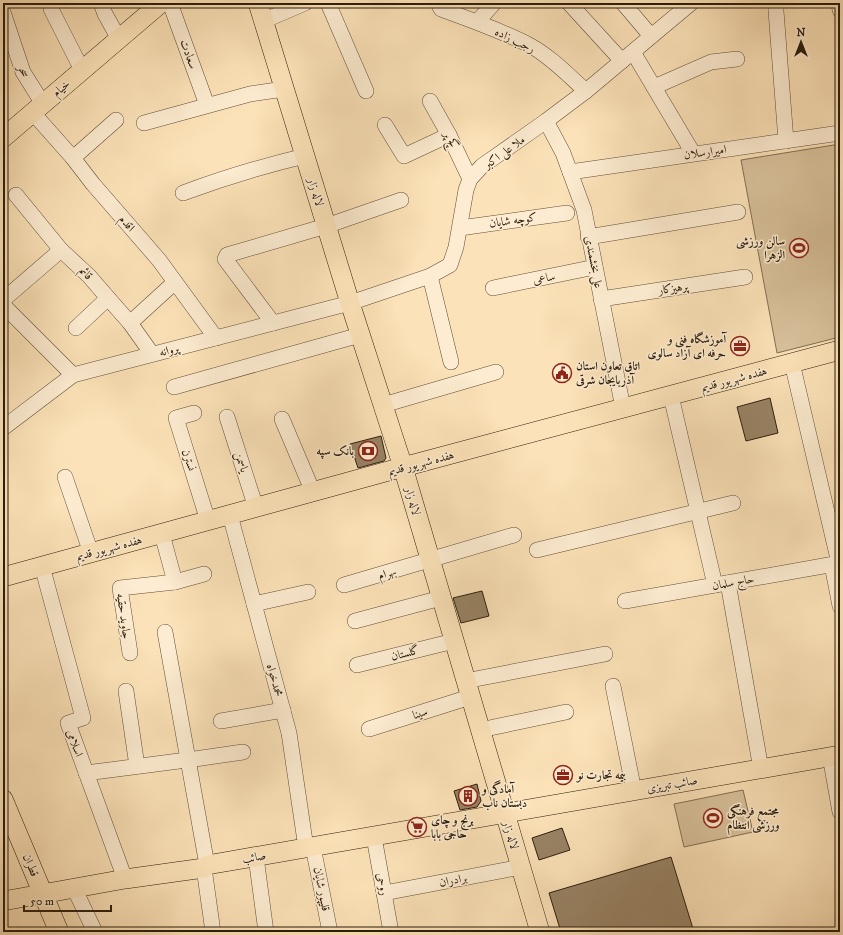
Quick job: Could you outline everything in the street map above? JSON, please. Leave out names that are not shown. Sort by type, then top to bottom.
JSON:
[{"type":"main road","name":"لاله زار","points":[[258,3],[350,303],[403,467],[540,932]]},
{"type":"main road","name":"خیام","points":[[3,138],[119,38],[154,5]]},
{"type":"main road","name":"هفده شهریور قدیم","points":[[3,577],[623,408],[792,363],[839,354]]},
{"type":"main road","name":"صائب تبریزی","points":[[505,814],[835,756]]},
{"type":"main road","name":"قطران","points":[[3,798],[60,932]]},
{"type":"main road","name":"صائب","points":[[3,901],[505,814]]},
{"type":"street","points":[[101,3],[105,14],[119,38]]},
{"type":"street","name":"سعادت","points":[[170,3],[207,105]]},
{"type":"street","points":[[263,21],[305,3]]},
{"type":"street","points":[[328,3],[366,91]]},
{"type":"street","name":"رجب زاده","points":[[438,3],[441,9],[477,22],[532,46],[586,91]]},
{"type":"street","points":[[477,22],[494,3]]},
{"type":"street","points":[[569,3],[627,56],[654,87],[692,153]]},
{"type":"street","points":[[623,3],[651,36]]},
{"type":"street","points":[[839,3],[840,10]]},
{"type":"street","name":"ملا علی اکبر","points":[[350,303],[430,276],[450,265],[456,247],[466,190],[470,179],[482,166],[586,91],[685,5]]},
{"type":"street","points":[[51,9],[82,70]]},
{"type":"street","points":[[776,11],[786,141]]},
{"type":"street","name":"سحر","points":[[3,13],[38,108]]},
{"type":"street","points":[[654,87],[711,62],[737,59]]},
{"type":"street","points":[[144,123],[250,94],[284,89]]},
{"type":"street","name":"گچ پر","points":[[430,101],[449,135],[470,179]]},
{"type":"street","name":"اقدم","points":[[38,108],[93,184],[175,282],[216,338]]},
{"type":"street","points":[[73,158],[116,120]]},
{"type":"street","name":"علی بخشمندی","points":[[546,121],[563,153],[584,210],[588,237],[623,408]]},
{"type":"street","points":[[385,125],[404,156],[449,135]]},
{"type":"street","name":"امیرارسلان","points":[[570,172],[692,153],[840,133]]},
{"type":"street","points":[[183,193],[260,167],[305,156]]},
{"type":"street","name":"قائم","points":[[16,195],[61,250],[89,276],[130,323],[152,354]]},
{"type":"street","points":[[273,323],[225,260],[228,255],[326,226],[401,200]]},
{"type":"street","points":[[588,237],[738,212]]},
{"type":"street","name":"کوچه شایان","points":[[460,228],[567,213]]},
{"type":"street","points":[[3,300],[61,250]]},
{"type":"street","name":"ساعی","points":[[493,288],[595,267]]},
{"type":"street","points":[[430,276],[451,362]]},
{"type":"street","name":"پرهیزکار","points":[[601,299],[745,277]]},
{"type":"street","points":[[130,323],[175,282]]},
{"type":"street","points":[[76,328],[108,298]]},
{"type":"street","name":"پروانه","points":[[3,428],[73,375],[350,303]]},
{"type":"street","points":[[3,305],[73,375]]},
{"type":"street","points":[[174,387],[360,335]]},
{"type":"street","points":[[792,363],[837,563],[840,606]]},
{"type":"street","points":[[383,406],[496,372]]},
{"type":"street","points":[[671,396],[698,511],[722,584],[760,769]]},
{"type":"street","name":"نسترن","points":[[194,413],[176,418],[208,521]]},
{"type":"street","name":"یاسمن","points":[[227,416],[256,508]]},
{"type":"street","points":[[282,419],[313,492]]},
{"type":"street","points":[[65,476],[91,553]]},
{"type":"street","points":[[537,550],[733,503]]},
{"type":"street","name":"محمدخواه","points":[[230,515],[289,733],[310,847]]},
{"type":"street","points":[[162,534],[175,582],[204,574]]},
{"type":"street","name":"بهرام","points":[[344,585],[514,535]]},
{"type":"street","name":"حاج سلمان","points":[[625,601],[837,563]]},
{"type":"street","name":"اسلامی","points":[[42,566],[83,718],[68,722],[125,879]]},
{"type":"street","name":"جاوید حقیه","points":[[130,653],[120,588],[175,582]]},
{"type":"street","points":[[254,604],[308,592]]},
{"type":"street","points":[[355,621],[441,598]]},
{"type":"street","points":[[165,632],[183,760],[206,866],[213,932]]},
{"type":"street","name":"گلستان","points":[[357,665],[454,641]]},
{"type":"street","name":"سینا","points":[[369,729],[468,689],[605,654]]},
{"type":"street","points":[[614,686],[634,791]]},
{"type":"street","points":[[126,691],[137,766]]},
{"type":"street","points":[[221,721],[283,710]]},
{"type":"street","points":[[480,730],[566,712]]},
{"type":"street","points":[[86,773],[243,752]]},
{"type":"street","points":[[835,756],[840,812]]},
{"type":"street","name":"روحی","points":[[374,837],[391,932]]},
{"type":"street","name":"قلیپور شایان","points":[[310,847],[330,932]]},
{"type":"street","points":[[256,857],[266,932]]},
{"type":"street","name":"برادران","points":[[384,893],[521,867]]},
{"type":"street","points":[[74,888],[95,932]]},
{"type":"shaded area","name":"سالن ورزشی الزهرا","points":[[840,144],[840,337],[777,353],[741,160]]},
{"type":"shaded area","name":"مجتمع فرهنگی ورزشی انتظام","points":[[743,790],[753,832],[684,847],[674,804]]},
{"type":"building","points":[[770,398],[778,433],[746,441],[737,407]]},
{"type":"building","name":"بانک سپه","points":[[381,436],[386,458],[384,461],[358,468],[350,444]]},
{"type":"building","points":[[482,591],[489,616],[461,623],[453,598]]},
{"type":"building","name":"آمادگی و دبستان ناب","points":[[477,784],[481,801],[477,807],[460,810],[454,791]]},
{"type":"building","points":[[562,828],[570,850],[539,860],[532,838]]},
{"type":"building","points":[[671,857],[694,932],[561,932],[549,893]]},
{"type":"place","name":"سالن ورزشی الزهرا","points":[[799,248]]},
{"type":"place","name":"آموزشگاه فنی و حرفه ای آزاد سالوی","points":[[740,346]]},
{"type":"place","name":"اتاق تعاون استان آذربایجان شرقی","points":[[562,373]]},
{"type":"place","name":"بانک سپه","points":[[368,451]]},
{"type":"place","name":"بیمه تجارت نو","points":[[563,775]]},
{"type":"place","name":"آمادگی و دبستان ناب","points":[[468,796]]},
{"type":"place","name":"مجتمع فرهنگی ورزشی انتظام","points":[[713,818]]},
{"type":"place","name":"برنج و چای حاجی بابا","points":[[417,827]]}]
